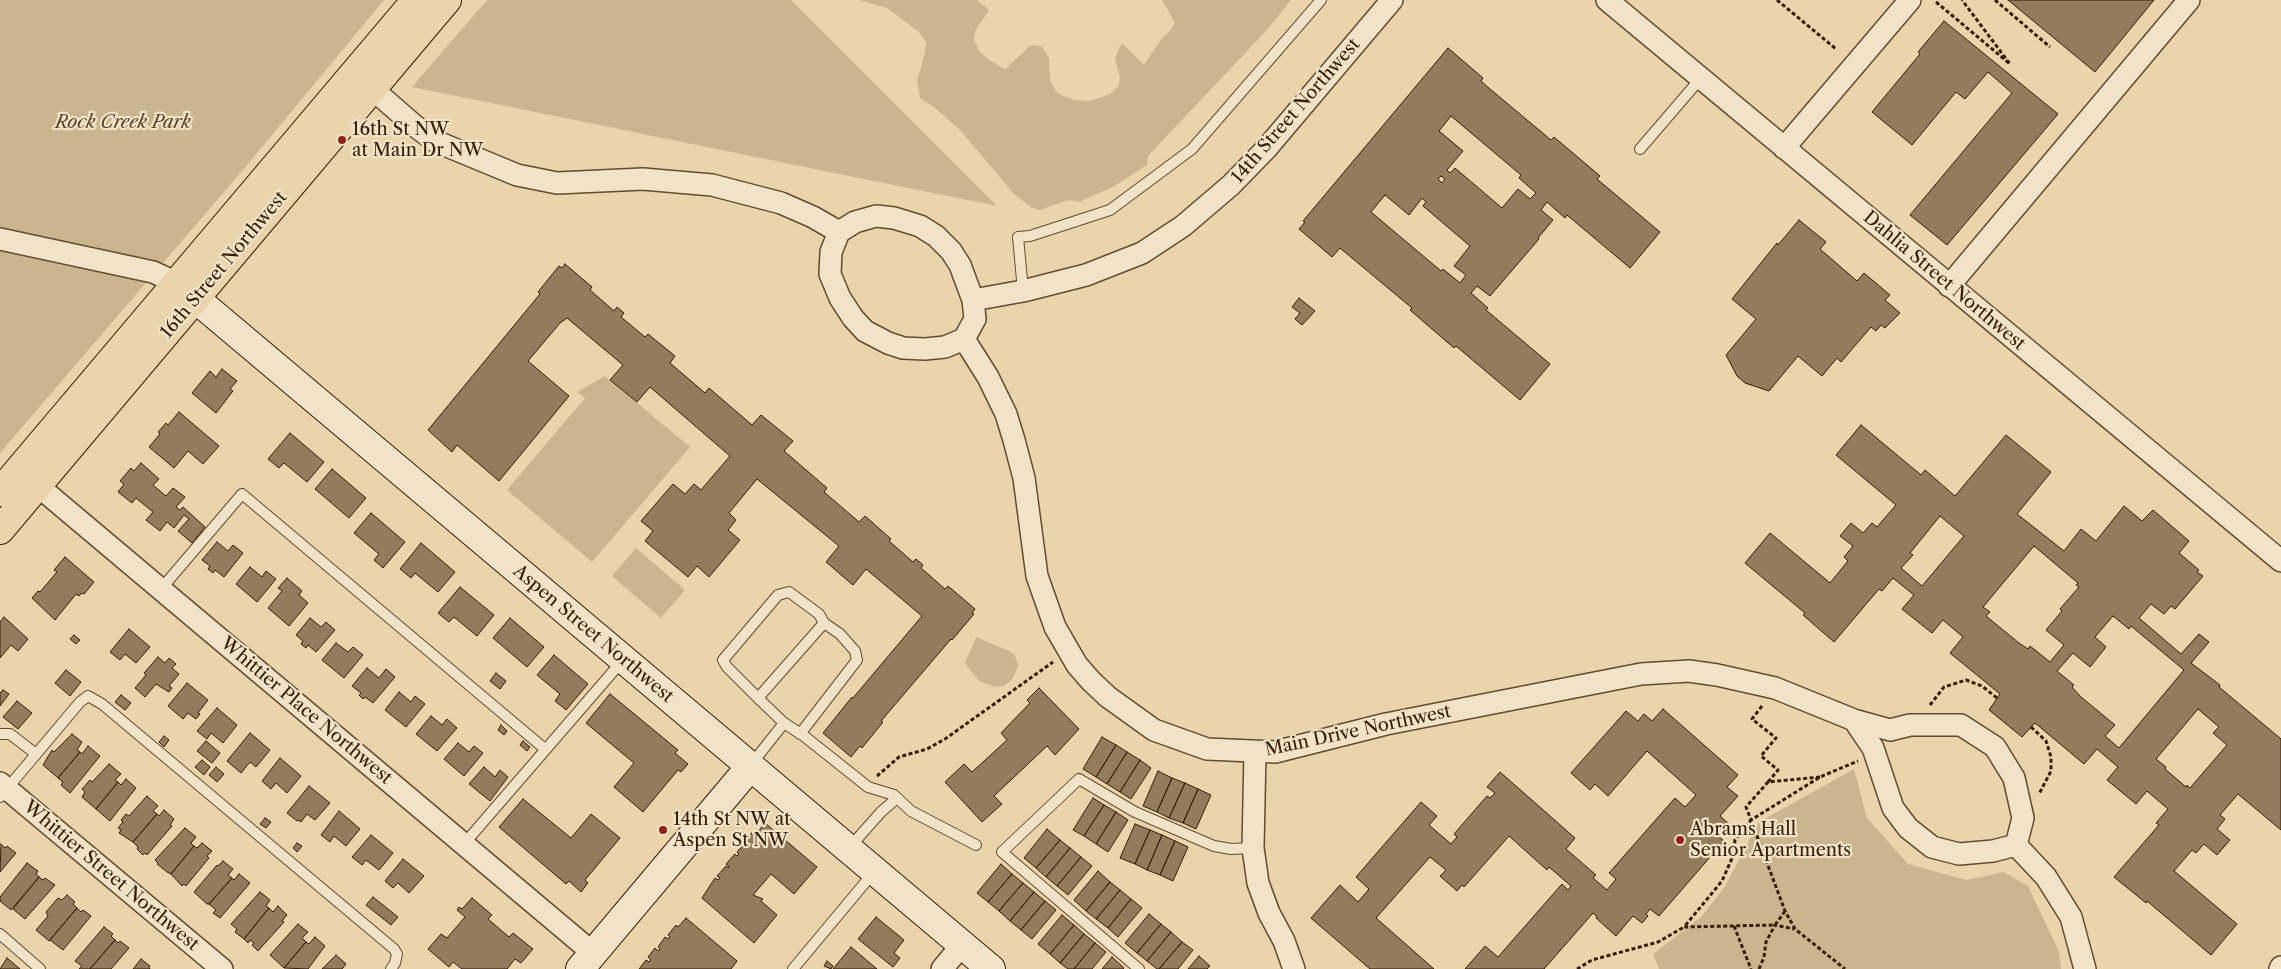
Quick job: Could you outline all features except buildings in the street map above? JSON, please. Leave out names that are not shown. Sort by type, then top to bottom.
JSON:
[{"type":"main road","name":"16th Street Northwest","points":[[363,81],[416,0]]},
{"type":"main road","name":"16th Street Northwest","points":[[0,530],[28,478],[363,81],[447,0]]},
{"type":"main road","name":"16th Street Northwest","points":[[0,492],[28,478]]},
{"type":"street","name":"Dahlia Street Northwest","points":[[1607,0],[2281,560]]},
{"type":"street","points":[[1784,148],[1910,0]]},
{"type":"street","points":[[1949,286],[2189,0]]},
{"type":"street","name":"14th Street Northwest","points":[[973,300],[1069,280],[1142,253],[1183,226],[1259,157],[1385,2]]},
{"type":"street","points":[[363,81],[435,141],[524,178],[557,183],[644,179],[706,184],[738,190],[781,204],[813,217],[839,232]]},
{"type":"street","points":[[876,216],[894,218],[920,226],[936,236],[951,251],[960,265],[973,300],[975,319],[964,339],[945,346],[925,349],[903,348],[888,343],[865,330],[853,318],[840,298],[830,274],[831,252],[839,232],[855,222],[876,216]]},
{"type":"street","points":[[0,239],[153,272],[186,291]]},
{"type":"street","name":"Aspen Street Northwest","points":[[186,291],[991,969]]},
{"type":"street","name":"Main Drive Northwest","points":[[964,339],[988,376],[1006,414],[1024,478],[1039,586],[1055,627],[1077,665],[1108,697],[1154,730],[1207,749],[1275,752],[1386,724],[1620,678],[1689,671],[1746,680],[1789,693],[1854,720],[1890,730],[1910,725],[1961,726],[1995,747],[2014,778],[2023,818],[2016,846]]},
{"type":"street","name":"Whittier Place Northwest","points":[[28,478],[464,844],[587,961]]},
{"type":"street","points":[[1854,720],[1873,748],[1870,760],[1893,808],[1908,828],[1932,847],[1960,854],[1993,851],[2016,846],[2046,877],[2071,917],[2080,945],[2084,969]]},
{"type":"street","points":[[1870,760],[1890,740],[1910,725]]},
{"type":"street","points":[[1255,752],[1252,848],[1258,883],[1269,913],[1284,941],[1294,969]]},
{"type":"street","points":[[587,961],[750,767]]},
{"type":"street","name":"Whittier Street Northwest","points":[[2,790],[222,969]]},
{"type":"street","points":[[942,969],[962,945]]},
{"type":"lane","points":[[1023,291],[1018,237],[1030,236],[1110,210],[1192,149],[1321,0]]},
{"type":"lane","points":[[1640,149],[1701,78]]},
{"type":"lane","points":[[160,589],[242,494],[546,749]]},
{"type":"lane","points":[[800,734],[857,660],[855,651],[840,634],[824,623],[819,614],[789,592],[778,594],[723,660],[727,667],[784,723],[868,787],[894,795],[911,811],[976,845]]},
{"type":"lane","points":[[758,698],[824,623]]},
{"type":"lane","points":[[464,844],[623,660]]},
{"type":"lane","points":[[2,790],[36,754],[80,702],[88,696],[102,704],[394,949],[397,954],[391,969]]},
{"type":"lane","points":[[750,767],[784,723]]},
{"type":"lane","points":[[0,734],[10,734],[36,754]]},
{"type":"lane","points":[[1139,969],[1002,852],[1079,779],[1135,812],[1214,846],[1231,849],[1252,848]]},
{"type":"lane","points":[[848,850],[881,812],[897,798]]},
{"type":"lane","points":[[793,969],[875,872]]},
{"type":"lane","points":[[0,934],[40,969]]},
{"type":"path","points":[[1777,0],[1836,49]]},
{"type":"path","points":[[1936,2],[2010,64],[1962,0]]},
{"type":"path","points":[[1994,0],[2050,47]]},
{"type":"path","points":[[874,778],[898,757],[927,749],[945,739],[1058,659]]},
{"type":"path","points":[[1928,708],[1944,687],[1966,680],[1982,686],[1997,698]]},
{"type":"path","points":[[1763,705],[1752,719],[1776,738],[1760,756],[1778,770],[1746,807],[1785,911],[1795,929],[1845,969]]},
{"type":"path","points":[[2031,727],[2046,741],[2051,757],[2051,771],[2037,797]]},
{"type":"path","points":[[1577,969],[1592,960],[1658,942],[1684,927],[1722,881],[1733,856],[1735,840],[1751,820],[1820,777],[1870,760]]},
{"type":"path","points":[[1768,782],[1820,777]]},
{"type":"path","points":[[1759,969],[1764,956],[1766,942],[1785,911]]},
{"type":"path","points":[[1684,927],[1775,925],[1795,929]]},
{"type":"path","points":[[1734,926],[1751,969]]},
{"type":"green space","name":"Rock Creek Park","points":[[0,0],[384,0],[248,164],[0,453]]},
{"type":"green space","points":[[487,0],[791,0],[997,206],[412,87]]},
{"type":"green space","points":[[859,0],[977,0],[989,10],[975,31],[974,39],[979,51],[989,60],[1005,69],[1030,46],[1042,47],[1049,58],[1050,80],[1056,91],[1074,100],[1090,101],[1110,94],[1118,87],[1120,78],[1115,58],[1120,46],[1123,44],[1144,65],[1162,38],[1169,32],[1175,23],[1162,0],[1291,0],[1266,31],[1148,156],[1147,165],[1113,187],[1079,202],[1068,200],[1040,210],[1032,208],[1015,195],[960,130],[934,107],[920,98],[917,81],[926,42],[919,32],[887,8]]},
{"type":"green space","points":[[605,376],[690,447],[592,562],[507,490],[585,398],[577,392]]},
{"type":"green space","points":[[636,548],[685,590],[661,618],[612,576]]},
{"type":"green space","points":[[976,637],[1015,655],[1018,666],[1013,678],[1004,686],[995,687],[979,681],[965,663]]},
{"type":"green space","points":[[1854,769],[1867,818],[1908,864],[1966,880],[2004,872],[2028,886],[2059,952],[2061,969],[1659,969],[1653,954],[1701,917],[1724,888],[1759,822]]},
{"type":"place","name":"16th St NW at Main Dr NW","points":[[342,140]]},
{"type":"place","name":"14th St NW at Aspen St NW","points":[[663,830]]},
{"type":"place","name":"Abrams Hall Senior Apartments","points":[[1680,840]]}]
